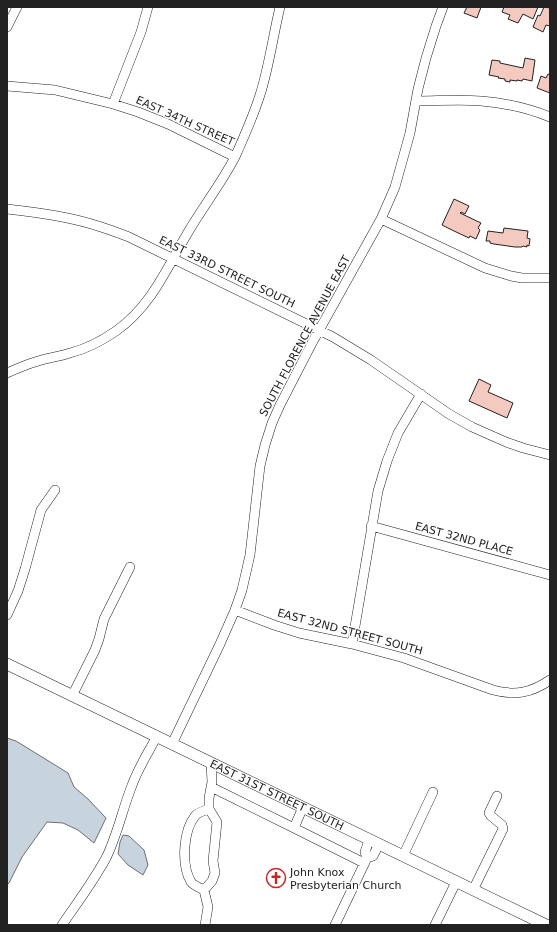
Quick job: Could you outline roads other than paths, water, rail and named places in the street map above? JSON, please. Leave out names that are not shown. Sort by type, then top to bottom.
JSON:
[{"type":"main road","name":"EAST 31ST STREET SOUTH","points":[[7,664],[546,925]]},
{"type":"street","points":[[7,26],[17,7]]},
{"type":"street","points":[[113,104],[141,32],[148,7]]},
{"type":"street","points":[[7,374],[34,362],[71,353],[88,347],[116,331],[147,301],[157,287],[188,232],[218,187],[249,126],[260,95],[280,7]]},
{"type":"street","name":"SOUTH FLORENCE AVENUE EAST","points":[[172,744],[220,644],[242,590],[250,555],[260,466],[264,445],[272,423],[319,330],[381,218],[395,186],[410,133],[430,43],[443,7]]},
{"type":"street","name":"EAST 34TH STREET","points":[[7,86],[55,90],[113,104],[168,124],[234,157]]},
{"type":"street","points":[[416,101],[454,100],[495,102],[522,107],[550,117]]},
{"type":"street","name":"EAST 33RD STREET SOUTH","points":[[7,209],[81,221],[106,228],[129,237],[333,337],[372,360],[449,414],[472,427],[492,437],[523,448],[550,455]]},
{"type":"street","points":[[381,218],[485,268],[522,278],[550,278]]},
{"type":"street","points":[[352,644],[378,491],[387,461],[398,433],[421,394]]},
{"type":"street","points":[[7,615],[26,569],[41,510],[54,490]]},
{"type":"street","name":"EAST 32ND PLACE","points":[[372,526],[550,575]]},
{"type":"street","points":[[72,696],[95,650],[104,619],[130,568]]},
{"type":"street","name":"EAST 32ND STREET SOUTH","points":[[235,610],[299,633],[352,644],[411,660],[487,688],[502,692],[511,694],[527,692],[538,688],[550,680]]},
{"type":"street","points":[[62,925],[98,872],[106,857],[114,841],[134,780],[157,736]]},
{"type":"street","points":[[204,890],[212,881],[215,873],[213,861],[217,822],[209,809],[209,798],[212,782],[211,763]]},
{"type":"street","points":[[211,788],[294,828],[366,860]]},
{"type":"street","points":[[403,856],[433,792]]},
{"type":"street","points":[[473,890],[502,829],[502,825],[489,813],[497,796]]},
{"type":"street","points":[[294,828],[303,807]]},
{"type":"street","points":[[205,925],[208,906],[204,890],[192,883],[186,869],[185,847],[188,828],[196,814],[209,809]]},
{"type":"street","points":[[335,925],[366,860],[373,856],[374,842]]},
{"type":"street","points":[[435,925],[456,882]]},
{"type":"place","name":"John Knox Presbyterian Church","points":[[276,878]]}]
